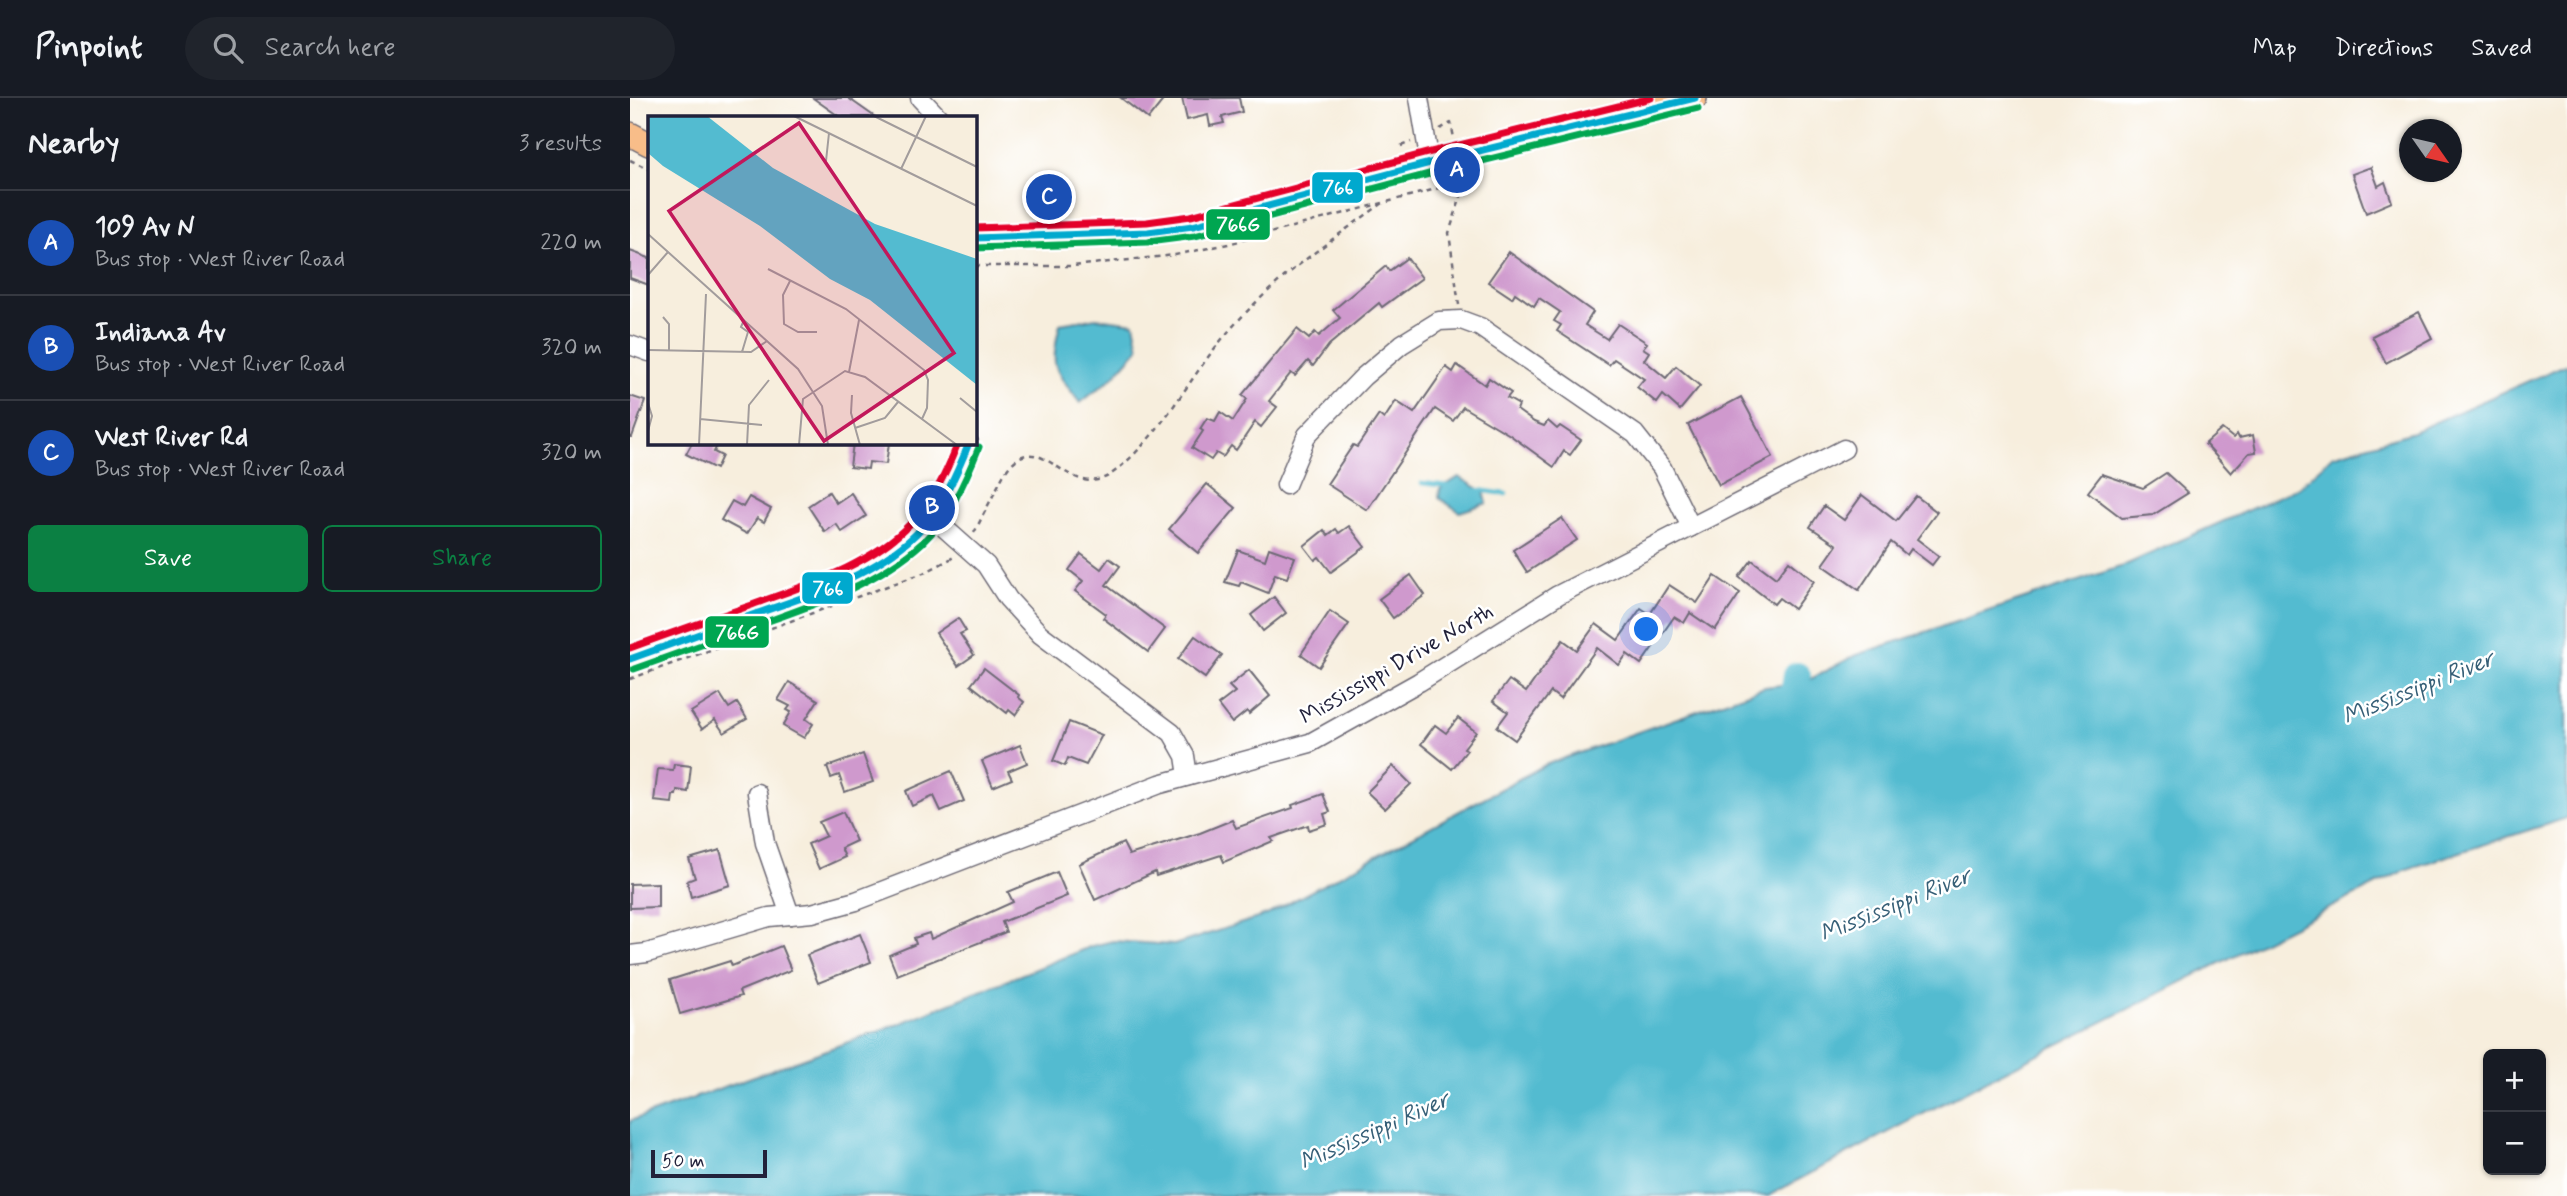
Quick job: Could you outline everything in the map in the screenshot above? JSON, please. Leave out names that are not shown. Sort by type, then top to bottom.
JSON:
[{"type":"main road","points":[[976,237],[1148,232],[1193,226],[1639,105],[1695,98]]},
{"type":"main road","points":[[630,134],[648,143]]},
{"type":"street","points":[[920,98],[937,116]]},
{"type":"street","points":[[1419,98],[1430,163]]},
{"type":"street","points":[[1286,485],[1307,435],[1363,377],[1402,344],[1439,321],[1461,320],[1480,327],[1635,434],[1662,468],[1691,527]]},
{"type":"street","points":[[630,345],[648,352]]},
{"type":"street","points":[[630,659],[847,580],[875,566],[895,552],[931,516],[957,476],[969,444]]},
{"type":"street","name":"Mississippi Drive North","points":[[630,955],[647,953],[769,917],[812,913],[856,901],[1160,784],[1310,743],[1419,682],[1558,595],[1844,449]]},
{"type":"street","points":[[931,516],[986,565],[1008,599],[1040,634],[1172,733],[1185,756],[1188,776]]},
{"type":"street","points":[[757,793],[765,843],[790,915]]},
{"type":"path","points":[[630,160],[648,169]]},
{"type":"path","points":[[972,537],[1010,464],[1017,459],[1035,455],[1085,482],[1098,481],[1112,473],[1142,444],[1191,384],[1210,353],[1230,330],[1300,263],[1383,203],[1466,181],[1449,233],[1461,320]]},
{"type":"path","points":[[976,266],[991,266]]},
{"type":"path","points":[[630,679],[926,572],[949,561],[959,552]]},
{"type":"water","points":[[1096,318],[1134,323],[1139,348],[1113,377],[1080,403],[1056,367],[1057,339],[1060,324]]},
{"type":"water","name":"Mississippi River","points":[[2567,364],[2567,818],[2407,869],[1991,1078],[1768,1196],[630,1196],[630,1121],[901,1023],[1092,946],[1113,941],[1174,945],[1267,915],[1545,765],[1765,687],[1805,682],[1854,656],[2123,566],[2300,487],[2332,456],[2413,432]]},
{"type":"water","points":[[1459,477],[1484,492],[1487,503],[1460,512],[1439,498],[1440,489]]},
{"type":"building","points":[[813,98],[848,98],[874,116],[839,116]]},
{"type":"building","points":[[1121,98],[1165,98],[1148,119]]},
{"type":"building","points":[[1182,98],[1239,98],[1242,112],[1222,117],[1224,123],[1210,126],[1208,115],[1187,120]]},
{"type":"building","points":[[2371,167],[2378,186],[2385,182],[2392,202],[2366,213],[2352,174]]},
{"type":"building","points":[[630,251],[648,258],[648,285],[630,278]]},
{"type":"building","points":[[1509,252],[1593,312],[1585,325],[1607,339],[1618,324],[1647,343],[1643,348],[1649,352],[1644,360],[1666,378],[1676,366],[1700,386],[1680,410],[1663,395],[1657,403],[1637,387],[1644,379],[1614,359],[1609,365],[1557,331],[1561,325],[1554,321],[1560,312],[1539,298],[1534,306],[1515,293],[1512,298],[1488,282]]},
{"type":"building","points":[[1407,258],[1422,278],[1382,307],[1379,303],[1329,345],[1313,366],[1308,361],[1295,376],[1291,373],[1269,401],[1277,407],[1261,427],[1255,422],[1236,450],[1231,446],[1223,457],[1216,453],[1211,460],[1192,448],[1203,431],[1200,429],[1207,418],[1215,421],[1220,412],[1233,421],[1247,399],[1242,395],[1297,329],[1309,339],[1315,332],[1319,336],[1340,318],[1333,310],[1386,266],[1389,271]]},
{"type":"building","points":[[2419,312],[2432,338],[2386,363],[2372,336]]},
{"type":"building","points":[[1457,365],[1485,385],[1489,378],[1511,393],[1507,398],[1519,405],[1517,410],[1534,422],[1544,426],[1548,421],[1557,429],[1560,426],[1581,440],[1570,455],[1564,451],[1554,467],[1510,435],[1463,407],[1453,421],[1435,409],[1367,510],[1327,484],[1353,445],[1357,447],[1379,415],[1384,419],[1396,401],[1414,413],[1446,367],[1453,372]]},
{"type":"building","points":[[630,396],[645,401],[632,437],[630,437]]},
{"type":"building","points":[[1741,397],[1773,457],[1719,485],[1688,425]]},
{"type":"building","points":[[2222,429],[2233,438],[2237,434],[2239,438],[2253,435],[2256,452],[2249,453],[2231,473],[2205,444]]},
{"type":"building","points":[[691,444],[718,444],[714,452],[722,456],[716,469],[686,454]]},
{"type":"building","points":[[853,444],[889,444],[886,464],[869,462],[868,469],[850,467]]},
{"type":"building","points":[[2166,473],[2188,493],[2153,515],[2122,518],[2088,492],[2102,474],[2143,488]]},
{"type":"building","points":[[1207,484],[1236,508],[1198,553],[1169,529]]},
{"type":"building","points":[[829,492],[836,503],[851,493],[866,516],[842,532],[836,524],[825,532],[808,506]]},
{"type":"building","points":[[1862,495],[1896,521],[1916,496],[1937,512],[1917,539],[1939,556],[1932,565],[1911,549],[1907,555],[1891,542],[1859,590],[1823,565],[1837,545],[1810,527],[1824,506],[1844,520]]},
{"type":"building","points":[[749,497],[771,509],[764,522],[757,518],[747,534],[721,520],[732,501],[743,507]]},
{"type":"building","points":[[1562,518],[1577,540],[1527,572],[1513,550]]},
{"type":"building","points":[[1349,526],[1365,547],[1331,572],[1319,557],[1315,560],[1304,546],[1324,530],[1328,535],[1336,529],[1339,533]]},
{"type":"building","points":[[1269,548],[1295,557],[1287,578],[1275,574],[1268,593],[1241,582],[1239,586],[1225,582],[1238,550],[1265,560]]},
{"type":"building","points":[[1081,554],[1101,569],[1109,558],[1120,566],[1106,585],[1165,629],[1148,652],[1103,618],[1106,614],[1075,591],[1083,581],[1069,570]]},
{"type":"building","points":[[1752,560],[1776,578],[1789,561],[1814,581],[1794,609],[1779,598],[1774,604],[1739,577]]},
{"type":"building","points":[[1411,575],[1425,595],[1393,618],[1379,599]]},
{"type":"building","points":[[1715,576],[1740,593],[1715,630],[1690,613],[1684,623],[1674,617],[1641,664],[1627,654],[1619,665],[1597,648],[1560,699],[1551,692],[1515,740],[1497,727],[1508,712],[1493,701],[1509,680],[1526,692],[1563,640],[1577,650],[1596,624],[1618,640],[1641,608],[1650,614],[1669,585],[1697,603]]},
{"type":"building","points":[[1274,597],[1286,613],[1263,631],[1251,615]]},
{"type":"building","points":[[1330,611],[1349,624],[1319,667],[1301,654]]},
{"type":"building","points":[[958,618],[966,631],[960,634],[974,655],[958,666],[936,633]]},
{"type":"building","points":[[1195,636],[1222,655],[1205,678],[1178,659]]},
{"type":"building","points":[[984,668],[1024,702],[1015,715],[1009,710],[1007,713],[971,685]]},
{"type":"building","points":[[1249,670],[1270,696],[1249,714],[1247,711],[1232,723],[1218,705],[1235,692],[1229,686]]},
{"type":"building","points":[[789,682],[818,700],[806,719],[813,724],[804,738],[783,726],[791,712],[787,710],[790,706],[778,700]]},
{"type":"building","points":[[720,694],[729,708],[737,703],[747,719],[724,733],[715,720],[702,729],[691,712]]},
{"type":"building","points":[[1458,718],[1476,732],[1464,748],[1467,750],[1452,769],[1421,744],[1435,725],[1446,733]]},
{"type":"building","points":[[1069,722],[1102,735],[1086,765],[1068,758],[1065,766],[1053,761]]},
{"type":"building","points":[[1020,745],[1027,763],[1008,771],[1012,779],[993,787],[982,761]]},
{"type":"building","points":[[863,754],[873,782],[845,792],[839,775],[831,778],[827,767]]},
{"type":"building","points":[[674,764],[691,766],[688,792],[677,790],[672,803],[654,801],[658,769],[673,770]]},
{"type":"building","points":[[1393,766],[1411,784],[1385,809],[1367,792]]},
{"type":"building","points":[[951,771],[964,801],[941,811],[934,796],[912,806],[906,791]]},
{"type":"building","points":[[1323,794],[1330,812],[1324,814],[1327,824],[1309,830],[1308,825],[1271,838],[1273,841],[1224,862],[1221,855],[1156,876],[1155,872],[1095,900],[1079,864],[1123,843],[1129,855],[1232,820],[1236,828],[1293,808],[1292,805]]},
{"type":"building","points":[[843,812],[856,841],[841,848],[845,857],[819,869],[808,844],[826,836],[819,822]]},
{"type":"building","points":[[720,850],[730,885],[691,897],[687,881],[695,878],[689,859]]},
{"type":"building","points":[[1057,872],[1067,896],[1002,922],[1006,932],[897,975],[889,955],[916,944],[914,938],[929,933],[931,939],[1013,902],[1008,892]]},
{"type":"building","points":[[658,883],[658,907],[630,908],[630,884]]},
{"type":"building","points":[[860,934],[871,962],[818,983],[807,955]]},
{"type":"building","points":[[781,946],[791,970],[739,991],[741,996],[680,1014],[670,980],[730,961],[732,966]]},
{"type":"waterway","points":[[1422,483],[1449,486]]},
{"type":"waterway","points":[[1478,490],[1506,494]]},
{"type":"waterway","points":[[1789,721],[1797,676]]},
{"type":"transit line","points":[[976,228],[1147,222],[1191,216],[1427,153],[1651,98]]},
{"type":"transit line","name":"766","points":[[976,238],[1148,232],[1193,226],[1430,163],[1695,98]]},
{"type":"transit line","name":"766G","points":[[976,248],[1148,242],[1195,236],[1433,173],[1698,108]]},
{"type":"transit line","points":[[630,648],[814,582],[875,552],[893,540],[925,507],[944,476],[958,444]]},
{"type":"transit line","name":"766","points":[[630,659],[840,583],[881,562],[925,524],[941,502],[969,444]]},
{"type":"transit line","name":"766G","points":[[634,669],[824,600],[886,570],[922,543],[941,522],[962,486],[979,447]]},
{"type":"place","name":"109 Av N","points":[[1457,170]]},
{"type":"place","name":"West River Rd","points":[[1049,197]]},
{"type":"place","name":"Indiana Av","points":[[932,508]]}]
